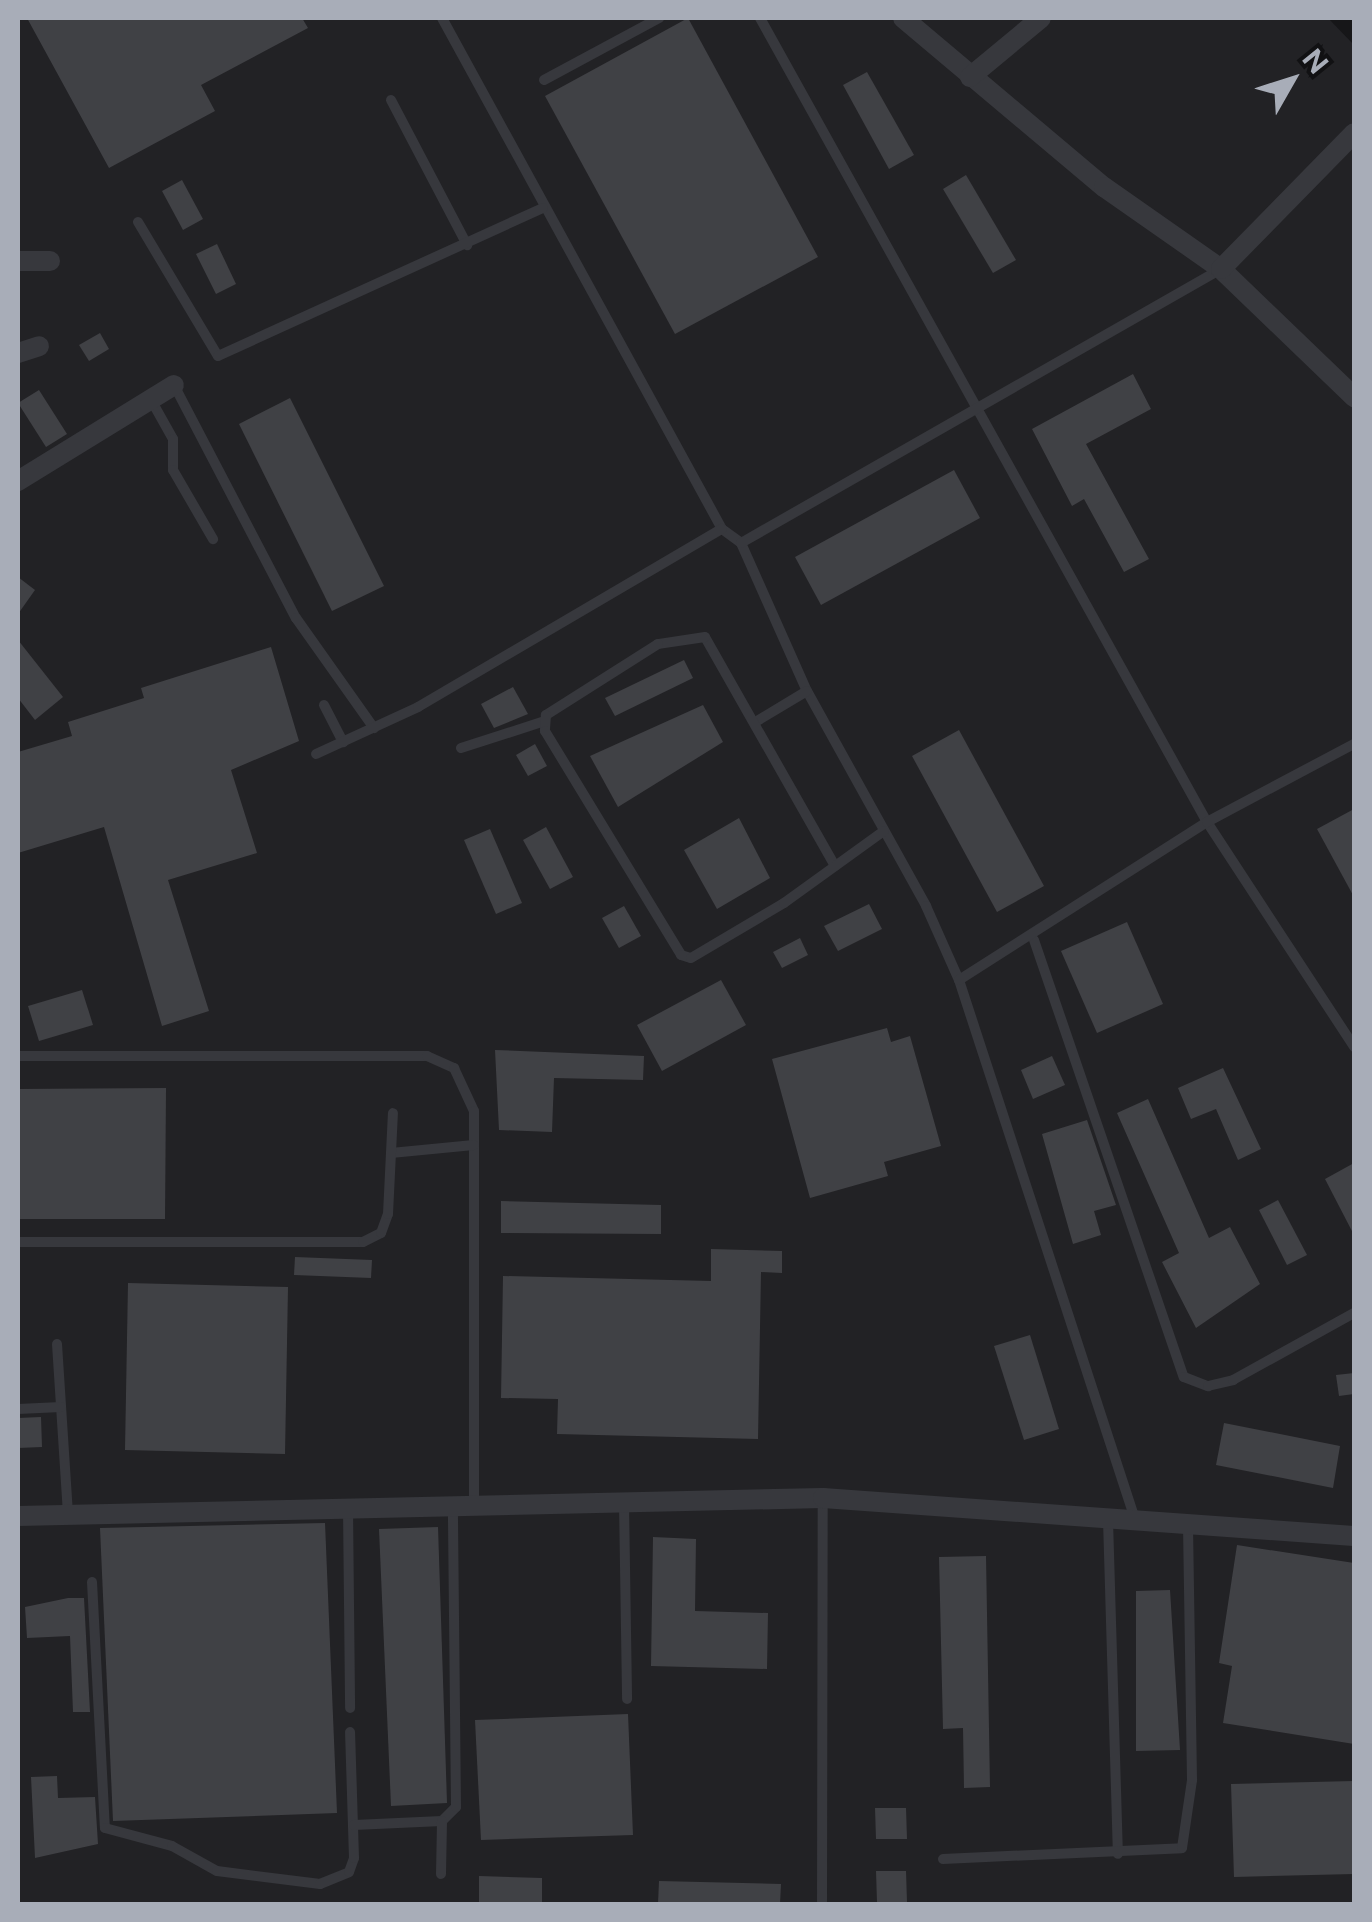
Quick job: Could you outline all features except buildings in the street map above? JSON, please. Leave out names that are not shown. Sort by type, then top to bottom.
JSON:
[{"type":"street","points":[[903,18],[970,77],[1221,269],[1354,397]]},
{"type":"street","points":[[970,77],[1041,18]]},
{"type":"street","points":[[1221,269],[1354,133]]},
{"type":"street","points":[[18,261],[50,261]]},
{"type":"street","points":[[18,353],[38,346]]},
{"type":"street","points":[[18,481],[174,385]]},
{"type":"street","points":[[18,1516],[823,1498],[1108,1520],[1188,1519],[1354,1536]]},
{"type":"lane","points":[[442,18],[722,529],[740,543],[808,691],[958,980],[1135,1520]]},
{"type":"lane","points":[[544,80],[659,18]]},
{"type":"lane","points":[[760,18],[1207,822],[1354,1046]]},
{"type":"lane","points":[[390,100],[467,245]]},
{"type":"lane","points":[[138,222],[218,356],[543,208]]},
{"type":"lane","points":[[740,543],[1221,269]]},
{"type":"lane","points":[[174,385],[296,618],[374,728]]},
{"type":"lane","points":[[150,397],[173,439],[172,470],[214,539]]},
{"type":"lane","points":[[316,754],[374,728],[722,529]]},
{"type":"lane","points":[[461,748],[545,721],[658,644],[688,634],[705,636],[757,720],[835,866]]},
{"type":"lane","points":[[757,720],[808,691]]},
{"type":"lane","points":[[324,705],[343,742]]},
{"type":"lane","points":[[545,721],[681,955],[691,958],[884,831]]},
{"type":"lane","points":[[958,980],[1034,940],[1207,822],[1354,744]]},
{"type":"lane","points":[[1034,940],[1184,1377],[1208,1386],[1233,1380],[1354,1313]]},
{"type":"lane","points":[[18,1056],[427,1056],[471,1089],[474,1146],[456,1808],[442,1821],[354,1825]]},
{"type":"lane","points":[[18,1242],[362,1242],[381,1234],[388,1214],[393,1113]]},
{"type":"lane","points":[[391,1153],[474,1146]]},
{"type":"lane","points":[[57,1344],[68,1514]]},
{"type":"lane","points":[[18,1409],[62,1407]]},
{"type":"lane","points":[[822,1904],[823,1498]]},
{"type":"lane","points":[[624,1502],[627,1699]]},
{"type":"lane","points":[[348,1507],[350,1708]]},
{"type":"lane","points":[[943,1859],[1170,1854],[1190,1832],[1188,1519]]},
{"type":"lane","points":[[1108,1520],[1118,1854]]},
{"type":"lane","points":[[92,1582],[105,1828],[172,1846],[218,1872],[320,1884],[348,1872],[354,1825],[350,1732]]},
{"type":"lane","points":[[441,1874],[442,1821]]},
{"type":"shaded area","points":[[18,18],[1328,18],[1354,45],[1354,1904],[18,1904]]}]
